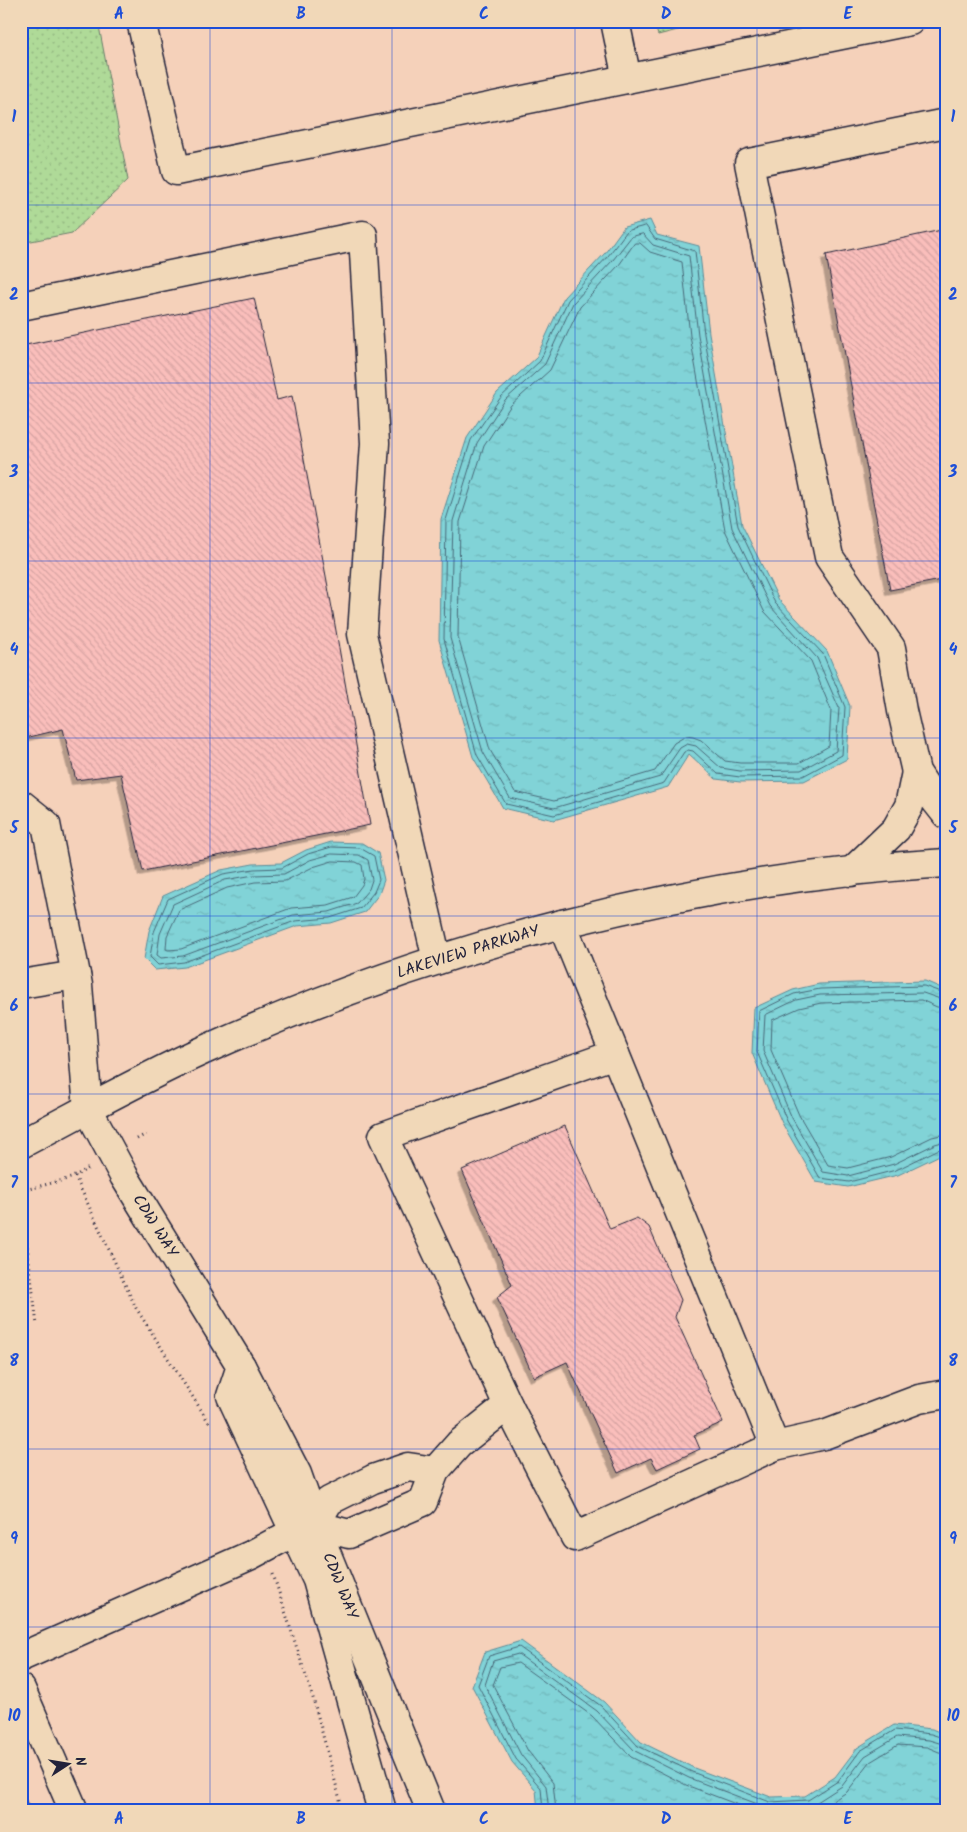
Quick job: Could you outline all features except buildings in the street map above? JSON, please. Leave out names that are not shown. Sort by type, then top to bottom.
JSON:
[{"type":"street","points":[[141,21],[176,171],[910,21]]},
{"type":"street","points":[[615,21],[627,79]]},
{"type":"street","points":[[946,123],[749,163],[829,557],[891,648],[902,712],[916,772],[946,814]]},
{"type":"street","points":[[21,306],[363,235],[375,443],[362,634],[437,960]]},
{"type":"street","points":[[852,872],[896,829],[909,806],[916,772]]},
{"type":"street","points":[[21,804],[46,824],[78,985],[88,1109]]},
{"type":"street","name":"LAKEVIEW PARKWAY","points":[[21,1144],[204,1050],[354,988],[437,960],[562,924],[700,894],[810,876],[946,863]]},
{"type":"street","points":[[562,924],[775,1446]]},
{"type":"street","points":[[21,984],[76,975]]},
{"type":"street","points":[[615,1054],[384,1136],[508,1405],[575,1537],[775,1446],[824,1435],[919,1400],[946,1394]]},
{"type":"street","name":"CDW WAY","points":[[88,1109],[124,1176],[241,1366],[297,1474],[305,1528],[317,1580],[382,1811]]},
{"type":"street","points":[[305,1528],[349,1534],[423,1502],[435,1471],[459,1444],[508,1405]]},
{"type":"street","points":[[21,1657],[250,1555],[305,1528],[329,1501],[373,1479],[408,1467],[435,1471]]},
{"type":"street","name":"CDW WAY","points":[[305,1528],[431,1811]]},
{"type":"street","points":[[21,1689],[74,1811]]},
{"type":"path","points":[[21,1191],[83,1173]]},
{"type":"path","points":[[75,1176],[136,1308],[214,1430]]},
{"type":"path","points":[[21,1197],[37,1325]]},
{"type":"path","points":[[264,1547],[313,1698],[343,1811]]},
{"type":"green space","points":[[21,21],[98,21],[128,180],[72,233],[21,243]]},
{"type":"green space","points":[[653,21],[713,21],[658,35]]},
{"type":"water","points":[[650,220],[657,235],[699,246],[709,333],[742,525],[779,600],[827,651],[850,706],[847,759],[804,781],[740,782],[716,779],[689,754],[668,787],[554,820],[503,808],[473,757],[439,640],[441,519],[467,438],[497,393],[536,358],[564,297],[605,253],[624,227]]},
{"type":"water","points":[[331,842],[362,843],[378,853],[384,880],[379,894],[365,912],[331,923],[297,926],[185,967],[155,970],[144,959],[149,931],[163,896],[221,870],[253,864],[281,863],[306,850]]},
{"type":"water","points":[[925,981],[946,990],[946,1152],[898,1175],[848,1187],[816,1182],[782,1123],[752,1053],[754,1008],[793,990],[819,984]]},
{"type":"water","points":[[521,1641],[604,1702],[641,1742],[694,1768],[771,1797],[805,1796],[835,1777],[857,1748],[894,1725],[932,1729],[946,1735],[946,1811],[538,1811],[536,1790],[512,1762],[472,1686],[485,1652]]}]
